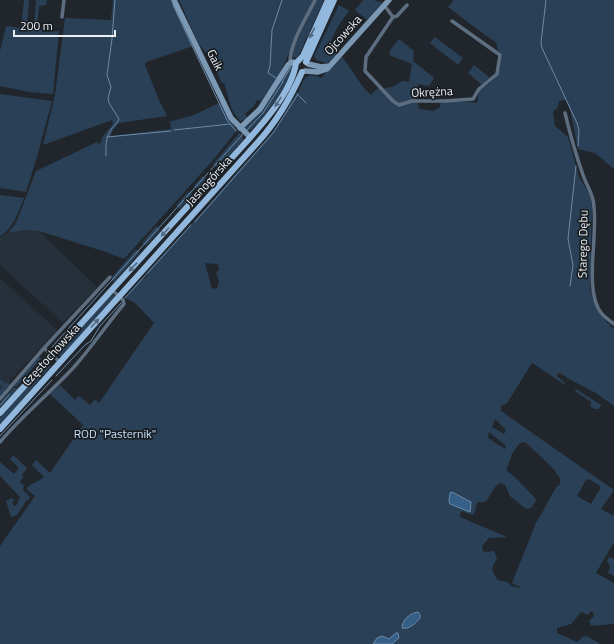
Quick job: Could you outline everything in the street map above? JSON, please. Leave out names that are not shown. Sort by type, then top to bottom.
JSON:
[{"type":"main road","name":"Jasnogórska","points":[[300,63],[328,0]]},
{"type":"main road","name":"Jasnogórska","points":[[112,290],[250,137],[279,101],[334,0]]},
{"type":"main road","points":[[300,63],[299,71],[304,71]]},
{"type":"main road","name":"Jasnogórska","points":[[119,297],[268,132],[304,71]]},
{"type":"main road","points":[[183,212],[190,219]]},
{"type":"main road","name":"Częstochowska","points":[[0,413],[112,290]]},
{"type":"main road","name":"Częstochowska","points":[[0,429],[119,297]]},
{"type":"street","points":[[62,17],[64,0]]},
{"type":"street","name":"Gaik","points":[[174,0],[228,112],[240,128],[250,137]]},
{"type":"street","points":[[300,63],[290,56],[294,44],[315,0]]},
{"type":"street","name":"Ojcowska","points":[[304,71],[323,71],[329,66],[389,0]]},
{"type":"street","name":"Okrężna","points":[[407,5],[397,16],[393,17],[366,57],[365,64],[365,71],[393,101],[399,105],[416,100],[445,101],[473,99],[479,89],[497,74],[500,55],[452,21]]},
{"type":"street","points":[[384,6],[393,17]]},
{"type":"street","points":[[240,128],[260,110],[288,65],[300,63]]},
{"type":"street","name":"Ojcowska","points":[[300,63],[321,67],[329,66]]},
{"type":"street","name":"Starego Dębu","points":[[565,113],[581,170],[591,191],[594,203],[592,284],[595,298],[602,314],[614,324]]},
{"type":"street","points":[[0,399],[44,348],[110,277]]},
{"type":"street","points":[[0,442],[31,409],[50,392],[88,350],[124,304],[123,300],[112,290]]},
{"type":"street","points":[[44,348],[60,362]]},
{"type":"shaded area","points":[[25,230],[39,231],[97,287],[63,323],[0,265],[0,237],[8,233]]},
{"type":"shaded area","points":[[0,278],[57,330],[0,391]]},
{"type":"shaded area","points":[[452,492],[471,502],[470,512],[450,504],[450,493]]},
{"type":"shaded area","points":[[418,612],[420,618],[412,626],[402,628],[403,622],[407,617]]},
{"type":"shaded area","points":[[398,633],[399,638],[392,644],[373,644],[377,638],[382,636],[389,639]]},
{"type":"green space","points":[[24,0],[29,0],[27,28],[34,26],[36,0],[47,0],[46,5],[39,6],[37,27],[44,32],[59,31],[53,94],[29,92],[0,86],[0,51],[6,26],[21,28]]},
{"type":"green space","points":[[113,0],[171,0],[193,46],[146,62],[145,65],[167,116],[119,123],[113,130],[111,136],[171,129],[170,121],[194,115],[221,102],[237,130],[214,159],[124,259],[39,231],[25,230],[8,233],[16,223],[36,171],[97,142],[98,144],[113,124],[112,120],[43,145],[55,95],[65,18],[111,20]]},
{"type":"green space","points":[[179,0],[313,0],[278,76],[261,101],[257,100],[254,106],[245,114],[248,119],[240,121],[232,110],[224,83],[222,83],[206,52],[199,45]]},
{"type":"green space","points":[[316,0],[324,0],[299,55],[293,58],[292,55],[295,45]]},
{"type":"green space","points":[[363,0],[374,0],[382,3],[367,20],[355,10]]},
{"type":"green space","name":"ROD \"Pasternik\"","points":[[454,0],[614,0],[614,169],[595,153],[578,149],[570,110],[566,100],[559,101],[558,107],[553,112],[555,126],[568,137],[579,177],[590,195],[592,206],[590,288],[599,310],[605,320],[614,329],[614,406],[596,393],[562,374],[558,373],[557,376],[565,383],[564,384],[532,363],[507,403],[501,406],[501,411],[614,490],[601,509],[614,516],[614,542],[596,573],[614,583],[614,624],[591,626],[589,621],[594,616],[593,612],[591,611],[588,615],[581,612],[571,624],[557,628],[557,633],[577,642],[583,637],[587,636],[600,644],[392,644],[399,638],[377,638],[373,644],[0,644],[0,546],[35,496],[26,489],[44,477],[32,465],[36,460],[50,473],[83,425],[50,394],[60,385],[75,400],[79,396],[90,405],[95,399],[99,403],[154,323],[135,303],[125,298],[141,279],[144,279],[148,275],[147,272],[272,133],[297,92],[298,93],[304,80],[308,76],[312,75],[321,78],[341,55],[363,87],[371,95],[378,88],[391,87],[402,81],[409,82],[412,64],[389,55],[391,49],[399,39],[414,51],[413,61],[434,78],[429,86],[418,84],[417,99],[419,109],[433,111],[440,107],[441,102],[477,103],[480,90],[490,83],[496,76],[500,68],[501,56],[496,42],[448,7]],"holes":[[[205,263],[218,264],[219,270],[216,272],[219,282],[217,288],[212,289]],[[495,419],[506,430],[504,434],[492,427]],[[489,432],[506,446],[505,449],[488,438]],[[525,442],[544,459],[560,478],[559,486],[557,486],[536,523],[512,583],[521,588],[511,586],[508,582],[498,580],[493,570],[493,565],[497,559],[494,551],[483,551],[482,546],[489,538],[507,537],[460,517],[461,511],[473,515],[478,502],[485,502],[500,483],[505,485],[510,496],[526,509],[531,508],[536,501],[535,498],[515,477],[506,470],[513,452],[520,443]],[[589,479],[600,486],[600,489],[591,504],[577,496],[586,480]]]},
{"type":"green space","points":[[339,5],[349,11],[342,20],[330,44],[329,49],[336,54],[327,63],[316,60],[314,56]]},
{"type":"green space","points":[[435,37],[463,58],[458,65],[430,43]]},
{"type":"green space","points":[[292,65],[290,78],[279,95],[265,115],[252,129],[247,132],[244,129],[246,126],[265,106],[289,67]]},
{"type":"green space","points":[[474,65],[489,78],[482,85],[468,73]]},
{"type":"green space","points":[[0,94],[52,101],[26,192],[0,188]]},
{"type":"green space","points":[[240,132],[243,136],[243,140],[218,168],[213,164]]},
{"type":"green space","points":[[203,176],[206,180],[197,190],[194,186]]},
{"type":"green space","points":[[189,191],[193,195],[180,209],[176,205]]},
{"type":"green space","points":[[0,195],[24,198],[9,229],[0,236]]},
{"type":"green space","points":[[156,226],[160,230],[146,246],[142,243]]},
{"type":"green space","points":[[136,249],[140,252],[113,283],[112,277]]},
{"type":"green space","points":[[112,294],[116,297],[62,356],[59,356],[59,352]]},
{"type":"green space","points":[[39,356],[41,359],[17,386],[13,387]]},
{"type":"green space","points":[[48,364],[51,366],[0,425],[0,417]]},
{"type":"green space","points":[[0,379],[6,384],[8,382],[10,384],[0,396],[0,390],[3,387],[0,384]]},
{"type":"green space","points":[[21,384],[0,408],[0,403],[13,388],[17,388]]},
{"type":"green space","points":[[576,389],[601,405],[599,409],[591,407],[591,402],[575,391]]},
{"type":"green space","points":[[13,455],[27,468],[22,475],[23,478],[20,482],[24,486],[23,490],[30,497],[17,515],[11,517],[6,501],[12,498],[14,500],[12,503],[16,506],[20,497],[0,476],[0,462],[14,474],[19,468],[10,459]]},
{"type":"green space","points":[[609,557],[614,559],[614,576],[608,573],[610,566],[607,561]]},
{"type":"waterway","points":[[106,156],[106,143],[108,136],[119,119],[109,103],[108,98],[111,87],[107,75],[115,0]]},
{"type":"waterway","points":[[276,78],[268,73],[270,66],[272,30],[282,0]]},
{"type":"waterway","points":[[546,0],[541,43],[542,48],[577,123],[579,130],[578,146]]},
{"type":"waterway","points":[[173,5],[227,120],[236,131]]},
{"type":"waterway","points":[[282,82],[291,67]]},
{"type":"waterway","points":[[247,130],[263,113],[283,82]]},
{"type":"waterway","points":[[297,94],[306,103]]},
{"type":"waterway","points":[[195,222],[273,133],[298,94]]},
{"type":"waterway","points":[[174,130],[230,124]]},
{"type":"waterway","points":[[107,137],[171,131]]},
{"type":"waterway","points":[[52,347],[243,134]]},
{"type":"waterway","points":[[570,286],[573,265],[568,239],[576,166]]},
{"type":"waterway","points":[[125,298],[191,225]]},
{"type":"waterway","points":[[56,376],[85,345],[91,341],[100,326],[121,303]]},
{"type":"waterway","points":[[0,436],[52,380]]},
{"type":"waterway","points":[[0,405],[9,395]]}]
